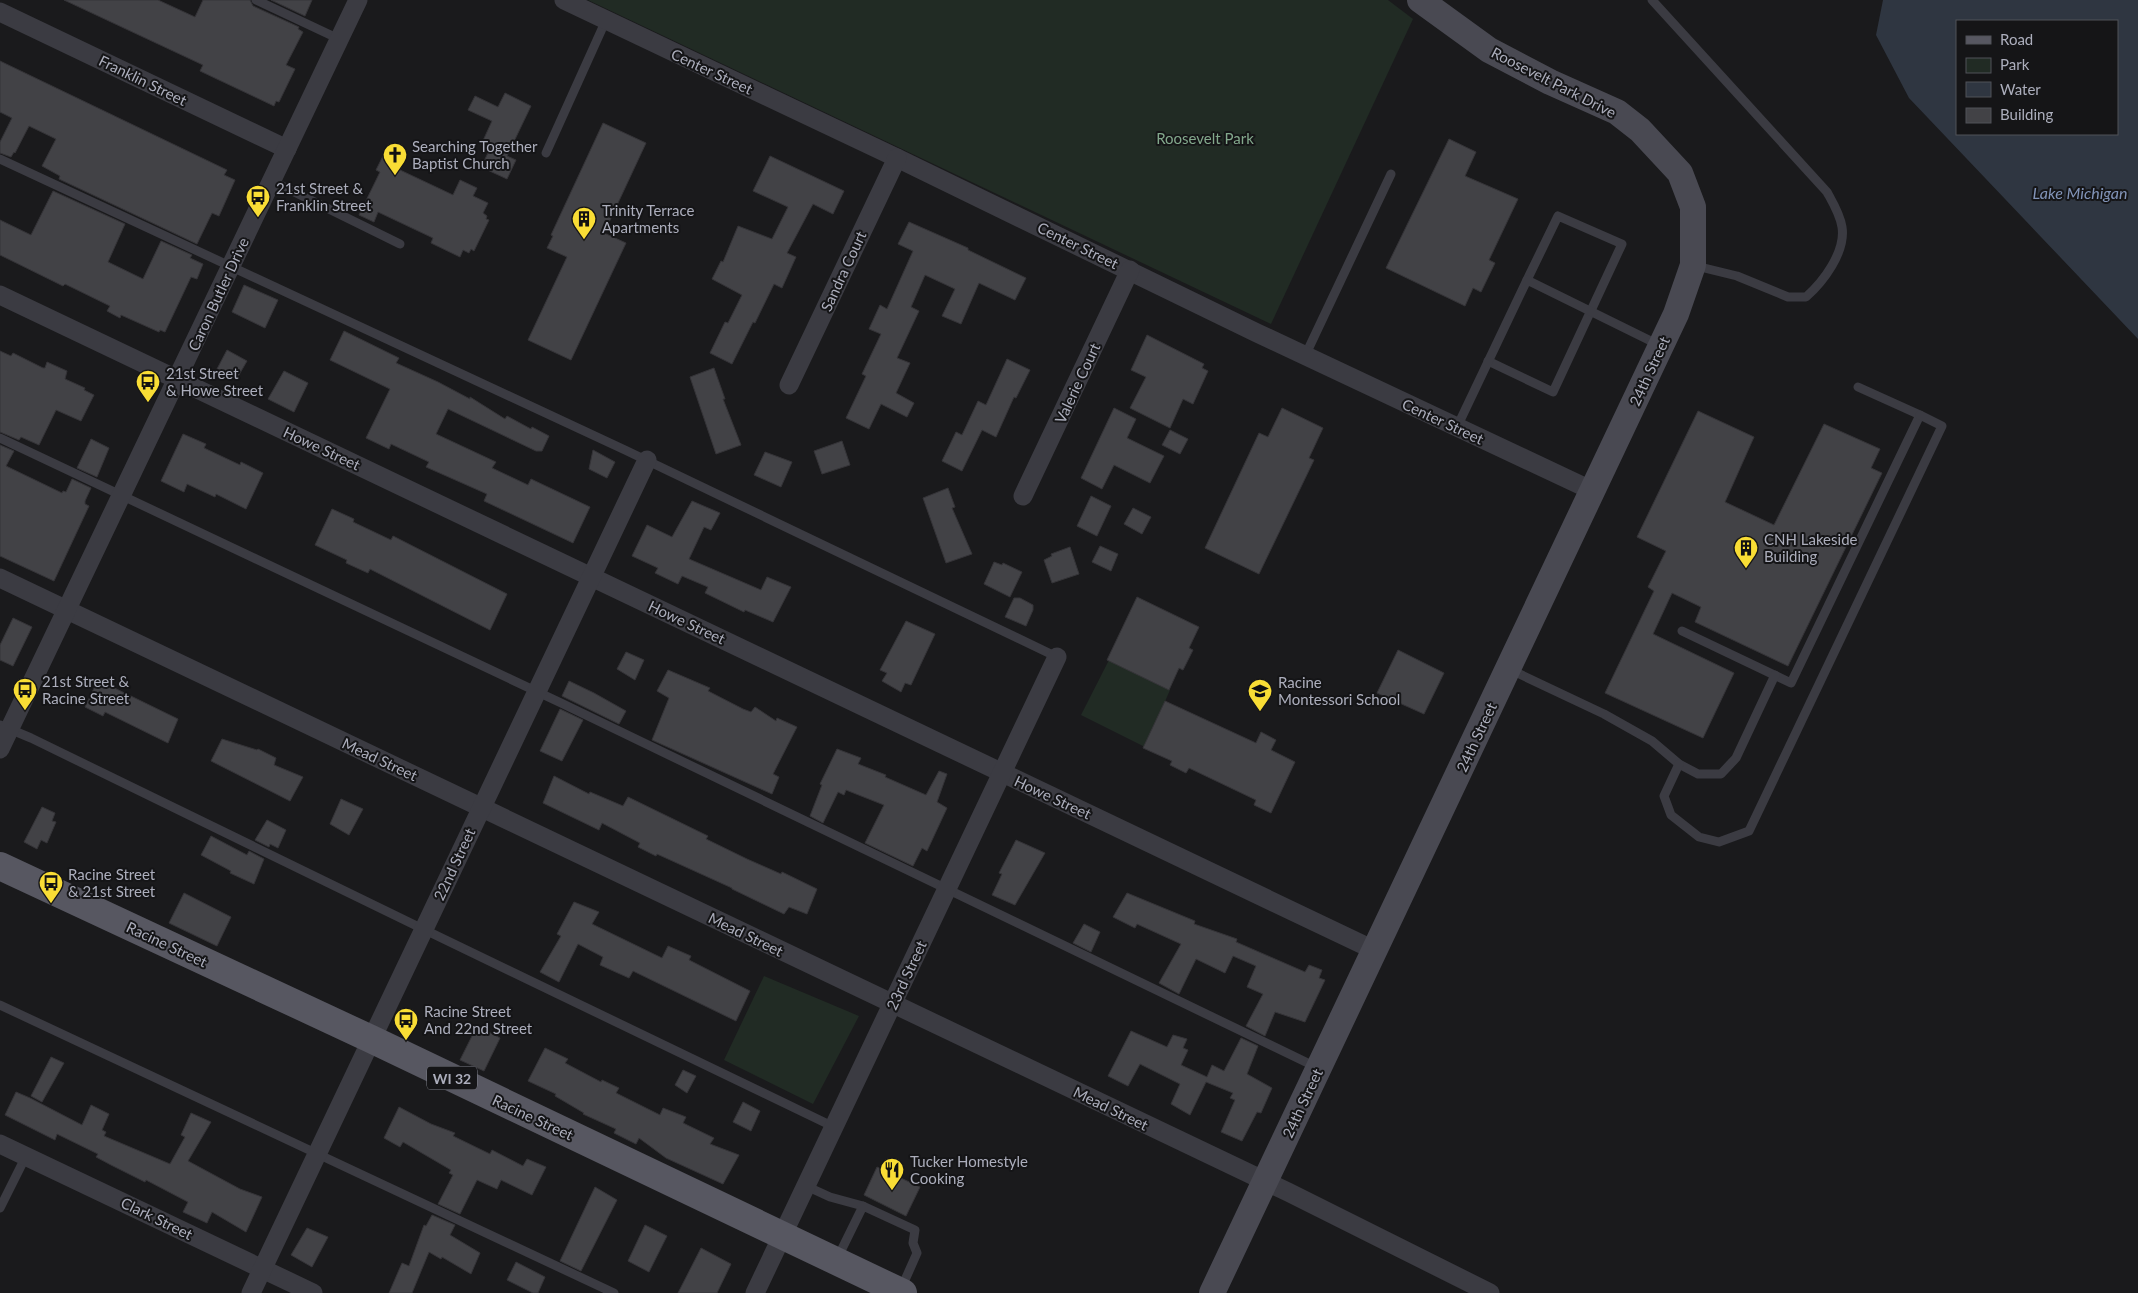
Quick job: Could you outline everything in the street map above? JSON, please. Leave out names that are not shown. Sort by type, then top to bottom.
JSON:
[{"type":"main road","name":"Racine Street","points":[[0,866],[371,1039],[901,1292]]},
{"type":"street","name":"Caron Butler Drive","points":[[0,750],[5,728],[67,610],[358,0]]},
{"type":"street","name":"Center Street","points":[[564,0],[897,158],[1305,356],[1592,491]]},
{"type":"street","name":"Roosevelt Park Drive","points":[[1420,0],[1489,50],[1550,82],[1617,112],[1658,147],[1680,173]]},
{"type":"street","name":"Franklin Street","points":[[0,12],[287,149]]},
{"type":"street","name":"Sandra Court","points":[[789,385],[897,158]]},
{"type":"street","name":"24th Street","points":[[1212,1293],[1682,301],[1693,265],[1693,206],[1680,173]]},
{"type":"street","name":"Valerie Court","points":[[1023,496],[1130,270]]},
{"type":"street","name":"Howe Street","points":[[0,295],[1374,950]]},
{"type":"street","name":"22nd Street","points":[[251,1293],[647,460]]},
{"type":"street","name":"Mead Street","points":[[0,578],[1265,1181],[1490,1293]]},
{"type":"street","name":"23rd Street","points":[[755,1293],[1057,657]]},
{"type":"street","name":"Clark Street","points":[[0,1144],[313,1293]]},
{"type":"lane","points":[[256,0],[340,39]]},
{"type":"lane","points":[[1652,0],[1827,192],[1838,212],[1842,230],[1839,251],[1820,285],[1806,297],[1788,298],[1737,276],[1693,265]]},
{"type":"lane","points":[[546,153],[606,20]]},
{"type":"lane","points":[[0,159],[230,268],[647,460],[1057,657]]},
{"type":"lane","points":[[1305,356],[1392,174]]},
{"type":"lane","points":[[272,181],[400,244]]},
{"type":"lane","points":[[1457,427],[1488,361],[1558,216],[1622,244],[1552,392],[1488,361]]},
{"type":"lane","points":[[1527,280],[1661,346]]},
{"type":"lane","points":[[1679,764],[1664,796],[1671,815],[1699,837],[1719,842],[1749,831],[1942,426],[1858,387]]},
{"type":"lane","points":[[1682,631],[1791,683],[1920,415]]},
{"type":"lane","points":[[0,438],[536,692],[1319,1068]]},
{"type":"lane","points":[[1508,669],[1652,741],[1679,764],[1698,774],[1721,774],[1736,758],[1775,675]]},
{"type":"lane","points":[[5,728],[40,742],[423,930],[834,1127]]},
{"type":"lane","points":[[0,1005],[614,1293]]},
{"type":"lane","points":[[0,1208],[26,1156]]},
{"type":"lane","points":[[806,1186],[863,1206],[915,1230],[913,1243],[917,1253],[901,1292]]},
{"type":"lane","points":[[836,1261],[863,1206]]},
{"type":"green space","name":"Roosevelt Park","points":[[588,0],[1388,0],[1413,19],[1271,324]]},
{"type":"green space","points":[[1109,660],[1170,690],[1145,747],[1081,715]]},
{"type":"green space","points":[[764,976],[859,1016],[813,1104],[724,1060]]},
{"type":"water","name":"Lake Michigan","points":[[1883,0],[2138,0],[2138,339],[1909,98],[1876,35]]},
{"type":"building","points":[[64,0],[158,0],[195,17],[203,0],[250,0],[253,6],[299,27],[298,29],[303,32],[286,65],[295,69],[279,102],[276,101],[274,106],[200,71],[203,65]]},
{"type":"building","points":[[271,0],[312,0],[305,16]]},
{"type":"building","points":[[0,61],[227,170],[224,175],[235,180],[219,216],[212,213],[197,244],[59,179],[60,176],[42,166],[56,139],[29,126],[11,157],[0,153],[0,142],[12,118],[0,112]]},
{"type":"building","points":[[505,93],[531,106],[507,156],[516,160],[507,179],[481,167],[490,149],[481,145],[492,121],[468,110],[475,96],[498,107]]},
{"type":"building","name":"Trinity Terrace Apartments","points":[[603,123],[646,143],[604,233],[626,243],[571,360],[528,340],[567,257],[547,248],[553,236],[551,235]]},
{"type":"building","points":[[1449,139],[1476,152],[1465,176],[1518,199],[1489,260],[1495,263],[1481,292],[1473,288],[1465,306],[1386,268]]},
{"type":"building","name":"Searching Together Baptist Church","points":[[384,154],[403,163],[400,170],[453,195],[460,180],[477,188],[473,196],[488,203],[483,213],[487,216],[486,219],[489,220],[474,251],[471,249],[469,253],[463,250],[460,257],[431,243],[433,238],[378,212],[374,222],[359,215],[380,172],[376,170]]},
{"type":"building","points":[[770,156],[844,191],[833,214],[813,204],[787,253],[796,257],[782,288],[774,284],[732,364],[710,353],[725,322],[728,323],[742,295],[712,279],[721,261],[723,262],[738,226],[772,239],[788,207],[753,191]]},
{"type":"building","points":[[53,191],[125,224],[108,262],[143,279],[161,241],[192,255],[190,258],[203,264],[197,279],[191,277],[165,332],[160,330],[159,332],[121,315],[120,318],[107,311],[110,306],[65,284],[63,286],[0,255],[0,220],[31,235]]},
{"type":"building","points":[[909,222],[968,248],[968,250],[1026,278],[1015,300],[979,283],[961,324],[942,316],[955,289],[925,275],[911,307],[919,311],[897,358],[910,363],[896,393],[914,403],[907,417],[881,404],[869,429],[846,418],[866,376],[862,374],[881,334],[869,329],[880,305],[887,309],[913,251],[898,244]]},
{"type":"building","points":[[244,285],[278,300],[265,328],[232,312]]},
{"type":"building","points":[[344,331],[399,358],[396,363],[470,399],[470,397],[505,419],[507,416],[549,436],[542,451],[536,451],[448,409],[436,434],[496,462],[492,468],[528,485],[531,479],[590,507],[573,543],[484,501],[487,494],[426,467],[429,462],[391,444],[389,449],[366,438],[390,389],[330,360]]},
{"type":"building","points":[[1147,335],[1204,364],[1202,368],[1208,371],[1193,404],[1183,399],[1170,428],[1130,408],[1146,377],[1131,370]]},
{"type":"building","points":[[227,350],[247,361],[236,380],[217,369]]},
{"type":"building","points":[[0,351],[11,356],[13,353],[43,368],[45,368],[47,362],[67,371],[65,379],[85,388],[84,390],[94,395],[81,421],[56,410],[39,445],[21,437],[19,440],[0,432]]},
{"type":"building","points":[[1007,359],[1030,370],[1016,398],[1014,397],[996,437],[982,430],[962,471],[942,461],[956,432],[962,435],[978,401],[986,405]]},
{"type":"building","points":[[714,368],[725,399],[723,399],[741,445],[716,454],[690,377]]},
{"type":"building","points":[[284,371],[308,383],[294,412],[268,399]]},
{"type":"building","points":[[1114,408],[1136,419],[1127,438],[1164,456],[1150,483],[1114,465],[1102,489],[1081,478]]},
{"type":"building","points":[[1282,408],[1323,428],[1309,458],[1314,460],[1259,574],[1205,548],[1259,433],[1268,437]]},
{"type":"building","name":"CNH Lakeside Building","points":[[1698,411],[1754,437],[1725,502],[1774,525],[1824,424],[1880,449],[1871,468],[1882,473],[1788,666],[1695,622],[1701,607],[1672,593],[1653,634],[1734,673],[1703,738],[1605,693],[1654,591],[1648,587],[1666,551],[1637,537]]},
{"type":"building","points":[[1170,430],[1188,439],[1180,454],[1162,445]]},
{"type":"building","points":[[183,434],[206,444],[204,448],[240,465],[241,462],[263,473],[246,509],[216,494],[215,497],[187,484],[184,492],[161,481]]},
{"type":"building","points":[[91,439],[109,448],[97,477],[77,468]]},
{"type":"building","points":[[842,441],[850,465],[822,474],[814,451]]},
{"type":"building","points":[[0,445],[14,451],[6,466],[62,493],[63,491],[66,492],[72,479],[91,488],[85,501],[85,504],[89,506],[54,581],[0,556]]},
{"type":"building","points":[[593,450],[615,462],[607,478],[589,469]]},
{"type":"building","points":[[765,452],[792,462],[781,487],[754,475]]},
{"type":"building","points":[[948,488],[955,507],[952,508],[972,554],[946,563],[923,498]]},
{"type":"building","points":[[1091,496],[1111,506],[1097,536],[1077,526]]},
{"type":"building","points":[[692,501],[720,513],[711,530],[704,527],[689,559],[761,590],[767,577],[791,587],[773,622],[745,610],[744,612],[705,593],[708,587],[682,576],[678,584],[655,573],[658,568],[632,556],[647,525],[672,537]]},
{"type":"building","points":[[1133,508],[1151,517],[1142,534],[1124,524]]},
{"type":"building","points":[[332,509],[354,519],[353,522],[391,540],[393,536],[507,594],[490,630],[370,569],[368,573],[346,563],[347,560],[315,545]]},
{"type":"building","points":[[1100,546],[1118,554],[1111,571],[1092,562]]},
{"type":"building","points":[[1070,547],[1079,574],[1052,583],[1044,560],[1052,556],[1051,554]]},
{"type":"building","points":[[994,562],[1002,565],[1003,563],[1022,572],[1010,597],[984,584]]},
{"type":"building","points":[[1137,597],[1199,627],[1189,648],[1193,650],[1183,670],[1179,668],[1169,690],[1107,660]]},
{"type":"building","points":[[1014,598],[1020,598],[1033,605],[1033,610],[1026,626],[1005,617]]},
{"type":"building","points":[[13,618],[32,627],[13,666],[0,660],[0,645]]},
{"type":"building","points":[[906,621],[935,634],[911,685],[905,683],[901,692],[882,681],[887,673],[880,670]]},
{"type":"building","points":[[1398,650],[1444,673],[1424,714],[1377,693]]},
{"type":"building","points":[[626,652],[644,660],[635,680],[617,669]]},
{"type":"building","points":[[668,670],[710,688],[708,691],[743,709],[751,712],[755,707],[776,721],[777,718],[797,727],[773,774],[779,777],[772,794],[652,740],[669,698],[657,691]]},
{"type":"building","points":[[98,680],[178,719],[168,743],[105,712],[103,716],[85,707]]},
{"type":"building","points":[[569,681],[626,711],[619,724],[562,696]]},
{"type":"building","points":[[1165,701],[1256,743],[1261,732],[1276,740],[1271,750],[1295,762],[1271,813],[1254,805],[1256,800],[1189,768],[1186,773],[1170,765],[1172,761],[1143,748]]},
{"type":"building","points":[[560,709],[583,720],[562,761],[540,751]]},
{"type":"building","points":[[222,739],[258,749],[276,758],[274,765],[303,777],[290,801],[211,761]]},
{"type":"building","points":[[837,749],[861,758],[858,764],[886,775],[885,777],[926,795],[939,771],[947,774],[937,802],[947,808],[927,851],[922,848],[913,866],[865,843],[884,805],[846,790],[844,795],[838,792],[823,823],[810,816],[822,785],[820,784]]},
{"type":"building","points":[[554,776],[589,794],[590,792],[623,806],[628,797],[708,836],[706,839],[747,859],[781,874],[782,872],[817,889],[807,914],[789,907],[784,914],[732,888],[638,847],[640,843],[602,823],[599,830],[543,803]]},
{"type":"building","points":[[341,799],[363,809],[349,835],[330,824]]},
{"type":"building","points":[[42,807],[55,813],[52,821],[56,822],[47,843],[41,840],[37,849],[24,842]]},
{"type":"building","points":[[267,820],[286,830],[278,848],[270,844],[269,847],[255,840]]},
{"type":"building","points":[[211,836],[247,855],[249,851],[264,859],[254,884],[230,873],[231,871],[201,855]]},
{"type":"building","points":[[1016,840],[1045,853],[1015,905],[992,895],[1002,874],[999,873]]},
{"type":"building","points":[[184,893],[231,917],[217,946],[169,923]]},
{"type":"building","points":[[1127,893],[1195,921],[1194,924],[1237,939],[1236,942],[1305,972],[1309,965],[1322,970],[1319,978],[1325,980],[1305,1022],[1275,1012],[1265,1036],[1246,1026],[1263,994],[1247,987],[1256,966],[1233,956],[1225,973],[1196,959],[1179,994],[1159,983],[1181,944],[1137,924],[1135,928],[1113,917]]},
{"type":"building","points":[[574,902],[599,912],[592,924],[662,958],[668,946],[691,956],[689,960],[750,991],[736,1021],[633,971],[629,978],[600,965],[603,957],[578,944],[559,982],[540,972],[561,936],[557,934]]},
{"type":"building","points":[[1084,924],[1100,932],[1091,952],[1073,943]]},
{"type":"building","points":[[477,1026],[500,1038],[484,1071],[460,1060]]},
{"type":"building","points":[[1131,1031],[1167,1047],[1173,1035],[1187,1039],[1183,1048],[1188,1050],[1181,1065],[1207,1077],[1212,1065],[1224,1071],[1241,1038],[1258,1046],[1247,1074],[1272,1088],[1261,1113],[1257,1112],[1242,1141],[1221,1132],[1235,1100],[1230,1098],[1233,1093],[1206,1082],[1190,1115],[1171,1104],[1180,1084],[1140,1064],[1128,1086],[1108,1076]]},
{"type":"building","points":[[545,1048],[568,1059],[565,1063],[601,1082],[602,1080],[619,1088],[616,1093],[660,1115],[663,1108],[686,1117],[683,1123],[714,1138],[710,1144],[739,1155],[723,1184],[666,1158],[639,1138],[636,1144],[614,1133],[616,1129],[583,1114],[555,1096],[556,1094],[528,1081]]},
{"type":"building","points":[[51,1057],[64,1063],[42,1102],[31,1096]]},
{"type":"building","points":[[683,1070],[696,1076],[687,1093],[675,1085]]},
{"type":"building","points":[[16,1092],[82,1125],[91,1105],[109,1114],[102,1130],[106,1132],[104,1136],[170,1164],[185,1137],[181,1135],[191,1113],[211,1122],[188,1161],[240,1189],[262,1197],[246,1232],[212,1212],[207,1223],[183,1212],[188,1202],[146,1180],[145,1182],[111,1165],[96,1157],[98,1154],[57,1134],[55,1140],[5,1115]]},
{"type":"building","points":[[743,1102],[760,1111],[751,1131],[733,1122]]},
{"type":"building","points":[[399,1107],[431,1124],[455,1133],[453,1136],[490,1154],[492,1150],[523,1166],[527,1159],[546,1167],[532,1195],[501,1180],[497,1189],[477,1180],[460,1214],[438,1204],[453,1175],[449,1173],[451,1170],[403,1142],[400,1147],[384,1138]]},
{"type":"building","name":"Tucker Homestyle Cooking","points":[[877,1167],[920,1187],[906,1216],[864,1195]]},
{"type":"building","points":[[595,1187],[617,1200],[581,1271],[560,1261]]},
{"type":"building","points":[[432,1215],[455,1225],[450,1235],[480,1253],[471,1274],[442,1257],[441,1259],[429,1252],[412,1293],[389,1293],[402,1263],[409,1266],[424,1225],[426,1226]]},
{"type":"building","points":[[645,1225],[667,1236],[649,1272],[628,1261]]},
{"type":"building","points":[[307,1228],[328,1237],[312,1267],[291,1255]]},
{"type":"building","points":[[701,1248],[731,1264],[717,1293],[678,1293]]},
{"type":"building","points":[[516,1262],[545,1277],[538,1293],[533,1293],[507,1280]]},
{"type":"place","name":"Searching Together Baptist Church","points":[[395,176]]},
{"type":"place","name":"21st Street & Franklin Street","points":[[258,218]]},
{"type":"place","name":"Trinity Terrace Apartments","points":[[584,240]]},
{"type":"place","name":"21st Street & Howe Street","points":[[148,403]]},
{"type":"place","name":"CNH Lakeside Building","points":[[1746,569]]},
{"type":"place","name":"21st Street & Racine Street","points":[[25,711]]},
{"type":"place","name":"Racine Montessori School","points":[[1260,712]]},
{"type":"place","name":"Racine Street & 21st Street","points":[[51,904]]},
{"type":"place","name":"Racine Street And 22nd Street","points":[[406,1041]]},
{"type":"place","name":"Tucker Homestyle Cooking","points":[[892,1191]]}]
